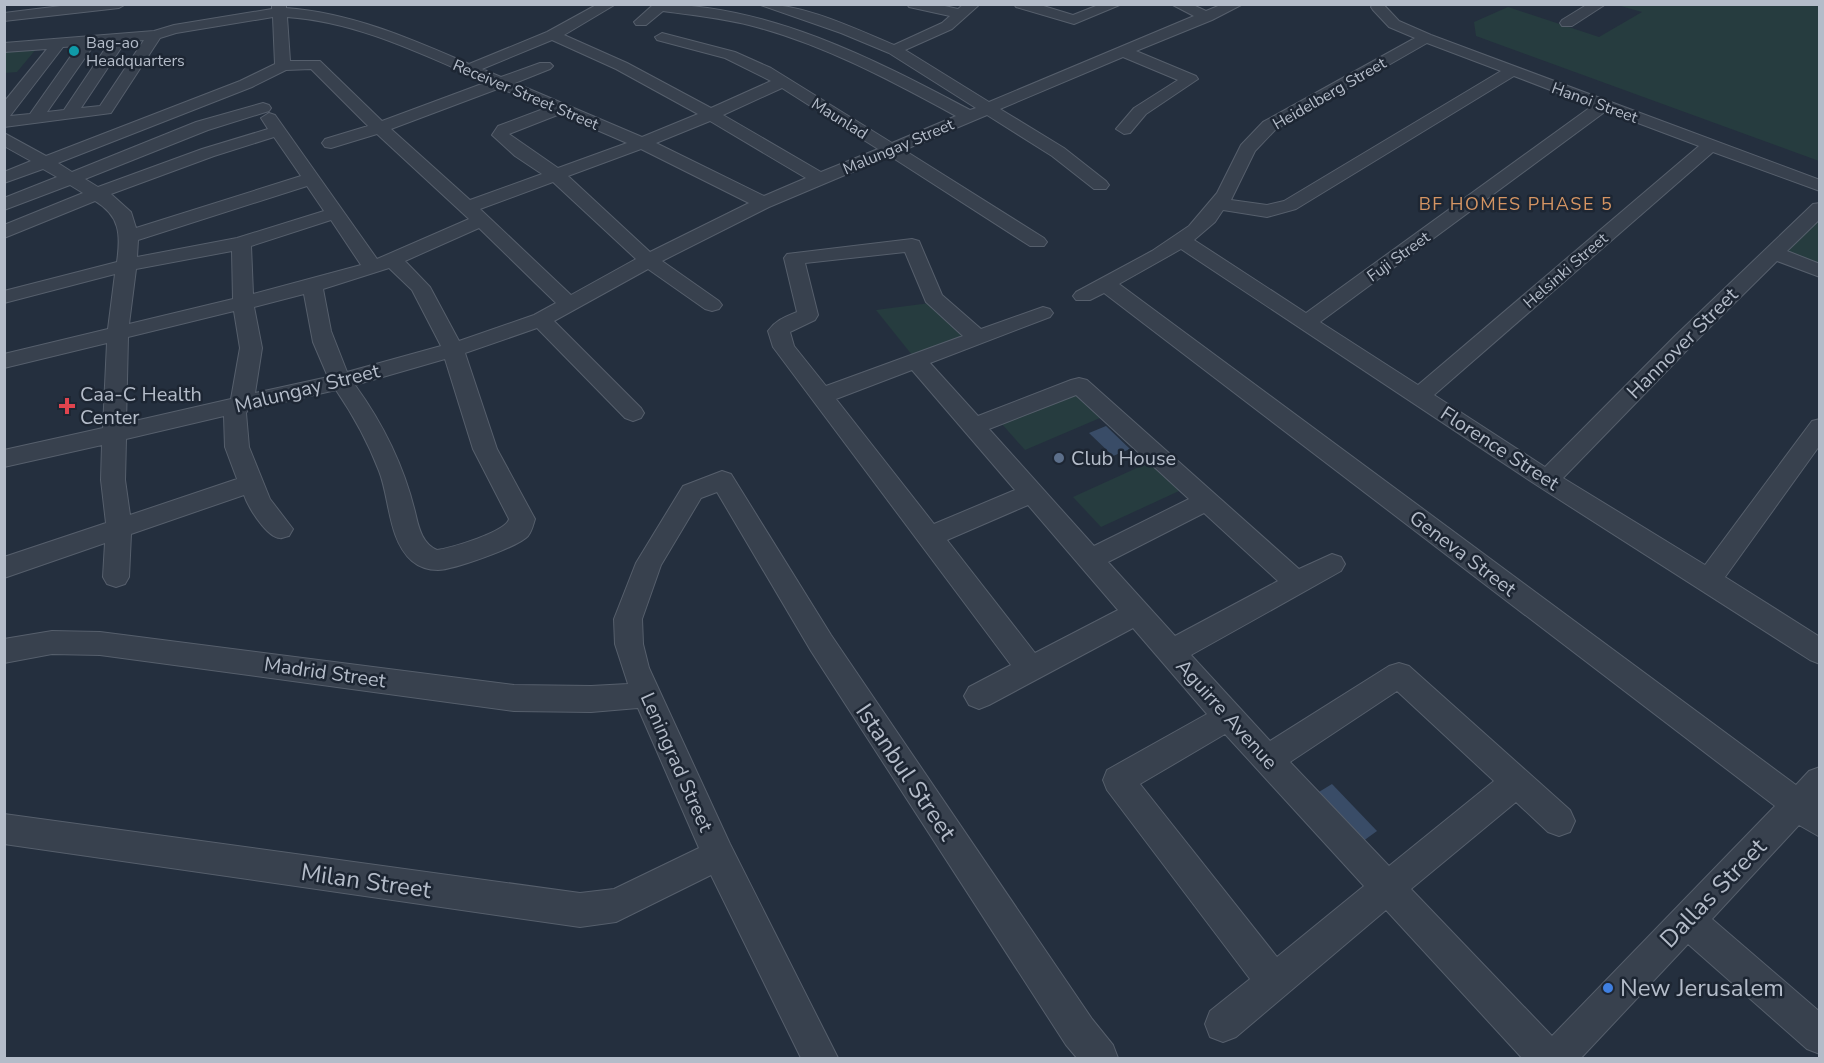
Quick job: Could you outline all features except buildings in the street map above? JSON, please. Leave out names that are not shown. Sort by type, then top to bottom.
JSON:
[{"type":"street","points":[[4,17],[119,4]]},
{"type":"street","points":[[467,70],[552,35],[609,4]]},
{"type":"street","points":[[765,4],[846,30],[894,50],[989,108],[1058,153],[1100,184]]},
{"type":"street","points":[[914,4],[961,14]]},
{"type":"street","points":[[894,50],[934,33],[973,4]]},
{"type":"street","points":[[1021,4],[1074,21],[1115,4]]},
{"type":"street","points":[[1178,4],[1207,17]]},
{"type":"street","name":"Malungay Street","points":[[4,459],[342,381],[453,350],[541,320],[648,260],[763,203],[1236,4]]},
{"type":"street","points":[[1567,23],[1599,4]]},
{"type":"street","points":[[641,22],[663,6],[743,20],[790,33],[865,64],[969,116]]},
{"type":"street","name":"Hanoi Street","points":[[1378,7],[1394,24],[1426,38],[1820,186]]},
{"type":"street","points":[[279,8],[283,66]]},
{"type":"street","name":"Receiver Street Street","points":[[4,48],[160,33],[279,8],[319,15],[363,26],[394,37],[642,143],[763,203]]},
{"type":"street","points":[[4,122],[105,110],[160,33],[167,15]]},
{"type":"street","points":[[552,35],[580,46],[712,115],[820,179]]},
{"type":"street","name":"Maunlad","points":[[662,37],[730,55],[784,81],[1037,242]]},
{"type":"street","points":[[69,114],[120,38]]},
{"type":"street","name":"Heidelberg Street","points":[[1083,296],[1182,240],[1208,218],[1219,204],[1247,149],[1269,126],[1426,38]]},
{"type":"street","points":[[35,118],[90,40]]},
{"type":"street","points":[[4,113],[59,43]]},
{"type":"street","points":[[1124,129],[1140,111],[1190,79],[1125,52]]},
{"type":"street","points":[[4,178],[246,84],[283,66],[315,64],[342,93],[475,213],[568,304]]},
{"type":"street","points":[[331,143],[380,128],[545,66]]},
{"type":"street","points":[[1219,204],[1267,211],[1290,205],[1512,71]]},
{"type":"street","points":[[4,360],[118,331],[243,304],[313,286],[383,264],[475,213],[555,174],[712,115],[784,81]]},
{"type":"street","points":[[246,84],[335,213],[383,264],[420,287],[453,350],[485,449],[518,508],[522,524],[520,528],[451,558],[434,561],[425,558],[415,548],[409,535],[399,492],[380,448],[359,407],[342,381],[326,346],[317,317],[313,286]]},
{"type":"street","name":"Fuji Street","points":[[1308,321],[1604,105]]},
{"type":"street","points":[[4,205],[202,126],[262,108]]},
{"type":"street","points":[[561,108],[500,133],[521,152],[555,174],[648,260],[712,305]]},
{"type":"street","points":[[4,232],[96,193],[222,146],[278,131]]},
{"type":"street","points":[[9,145],[43,161],[96,193],[112,203],[124,216],[128,237],[127,265],[118,331],[114,433],[113,480],[119,529],[116,577]]},
{"type":"street","name":"Helsinki Street","points":[[1420,395],[1711,145]]},
{"type":"street","points":[[128,237],[311,179]]},
{"type":"street","name":"Hannover Street","points":[[1547,480],[1773,252],[1820,208]]},
{"type":"street","points":[[4,297],[127,265],[241,243],[335,213]]},
{"type":"street","name":"Florence Street","points":[[1182,240],[1547,480],[1820,652]]},
{"type":"street","points":[[241,243],[243,304],[251,348],[241,405],[235,413],[237,447],[259,503],[280,529]]},
{"type":"street","points":[[978,338],[933,298],[912,245],[794,258],[807,315],[784,325],[779,331],[779,338],[1031,669]]},
{"type":"street","points":[[1773,252],[1820,271]]},
{"type":"street","name":"Geneva Street","points":[[1106,284],[1808,813]]},
{"type":"street","points":[[822,396],[1043,313]]},
{"type":"street","points":[[541,320],[566,348],[633,413]]},
{"type":"street","name":"Aguirre Avenue","points":[[916,361],[1228,717],[1546,1059]]},
{"type":"street","points":[[973,427],[1078,385],[1297,583]]},
{"type":"street","points":[[1708,580],[1820,427]]},
{"type":"street","name":"Leningrad Street","points":[[722,480],[698,488],[686,500],[649,563],[636,592],[628,619],[629,644],[634,668],[718,855],[818,1058]]},
{"type":"street","name":"Istanbul Street","points":[[722,480],[821,643],[1079,1032],[1100,1059]]},
{"type":"street","points":[[4,568],[250,484]]},
{"type":"street","points":[[930,537],[1032,493]]},
{"type":"street","points":[[1089,560],[1206,501]]},
{"type":"street","points":[[1171,652],[1332,564]]},
{"type":"street","points":[[979,696],[1136,613]]},
{"type":"street","name":"Madrid Street","points":[[4,651],[21,645],[76,641],[132,646],[514,698],[559,700],[647,695]]},
{"type":"street","points":[[1268,759],[1399,675],[1558,821]]},
{"type":"street","points":[[1228,717],[1118,780],[1274,981]]},
{"type":"street","name":"Dallas Street","points":[[1556,1059],[1687,920],[1808,813],[1820,781]]},
{"type":"street","points":[[1222,1023],[1516,782]]},
{"type":"street","name":"Milan Street","points":[[4,828],[23,833],[580,910],[616,905],[718,855]]},
{"type":"street","points":[[1687,920],[1820,1035]]},
{"type":"green space","points":[[1617,5],[1819,5],[1819,161],[1476,36],[1474,22],[1508,7],[1599,37],[1642,12]]},
{"type":"green space","points":[[37,48],[17,72],[5,73],[5,51]]},
{"type":"green space","points":[[1819,219],[1819,270],[1778,253]]},
{"type":"green space","points":[[930,303],[969,334],[912,355],[876,310]]},
{"type":"green space","points":[[1075,393],[1100,418],[1025,450],[1001,423]]},
{"type":"green space","points":[[1150,462],[1179,491],[1101,527],[1073,497]]},
{"type":"water","points":[[1106,426],[1130,449],[1113,456],[1089,433]]},
{"type":"water","points":[[1332,784],[1377,831],[1359,844],[1314,795]]},
{"type":"place","name":"Bag-ao Headquarters","points":[[74,51]]},
{"type":"place","name":"Caa-C Health Center","points":[[67,406]]},
{"type":"place","name":"Club House","points":[[1059,458]]},
{"type":"place","name":"New Jerusalem","points":[[1608,988]]},
{"type":"district","name":"BF HOMES PHASE 5","points":[[1516,204]]}]
